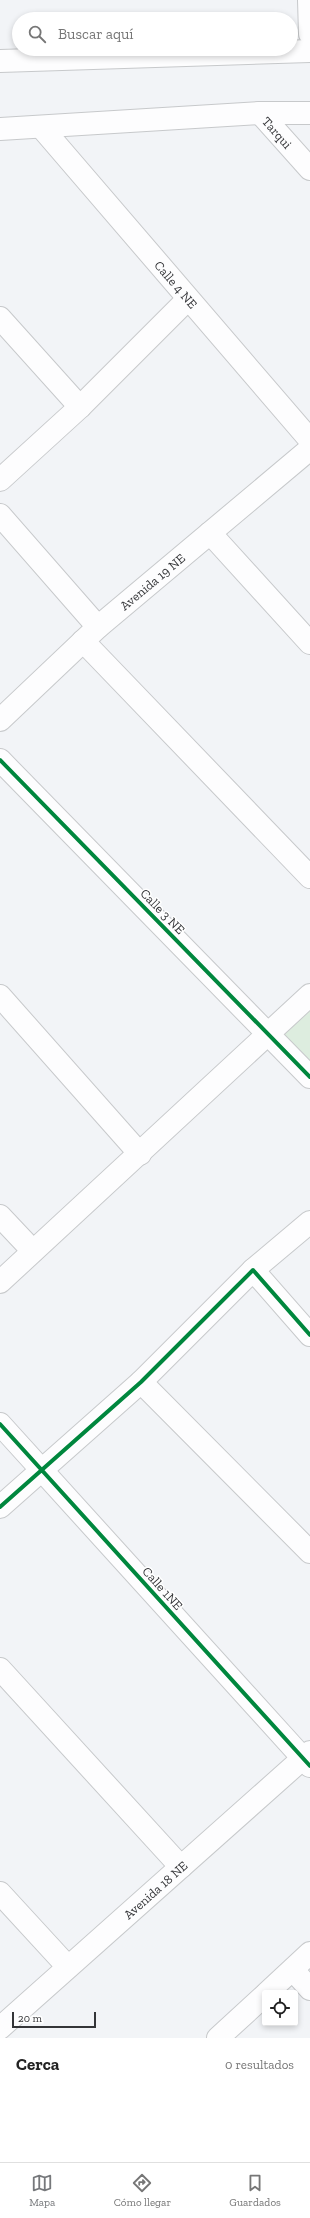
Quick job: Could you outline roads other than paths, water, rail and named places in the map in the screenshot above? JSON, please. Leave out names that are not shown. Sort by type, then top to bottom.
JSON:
[{"type":"street","points":[[309,0],[310,34]]},
{"type":"street","points":[[298,51],[310,51]]},
{"type":"street","points":[[0,61],[155,56]]},
{"type":"street","points":[[0,129],[42,128],[260,113],[310,113]]},
{"type":"street","name":"Tarqui","points":[[260,113],[310,169]]},
{"type":"street","name":"Calle 4 NE","points":[[42,128],[310,440]]},
{"type":"street","points":[[0,480],[80,406],[188,299]]},
{"type":"street","points":[[0,318],[80,406]]},
{"type":"street","name":"Avenida 19 NE","points":[[0,720],[91,634],[310,449]]},
{"type":"street","points":[[0,516],[91,634],[310,877]]},
{"type":"street","points":[[210,533],[310,643]]},
{"type":"street","name":"Calle 3 NE","points":[[0,760],[270,1034],[310,1078]]},
{"type":"street","points":[[0,996],[140,1154]]},
{"type":"street","points":[[0,1282],[310,996]]},
{"type":"street","points":[[0,1216],[33,1251]]},
{"type":"street","points":[[0,1508],[141,1382],[253,1270],[310,1222]]},
{"type":"street","points":[[253,1270],[310,1335]]},
{"type":"street","points":[[141,1382],[310,1552]]},
{"type":"street","name":"Calle 1NE","points":[[0,1424],[308,1759]]},
{"type":"street","points":[[0,1669],[181,1867]]},
{"type":"street","name":"Avenida 18 NE","points":[[0,2028],[181,1867],[308,1759]]},
{"type":"street","points":[[0,1893],[68,1967]]},
{"type":"street","points":[[270,1990],[310,1953]]},
{"type":"street","points":[[293,1970],[310,1989]]},
{"type":"street","points":[[218,2038],[262,1998]]}]
